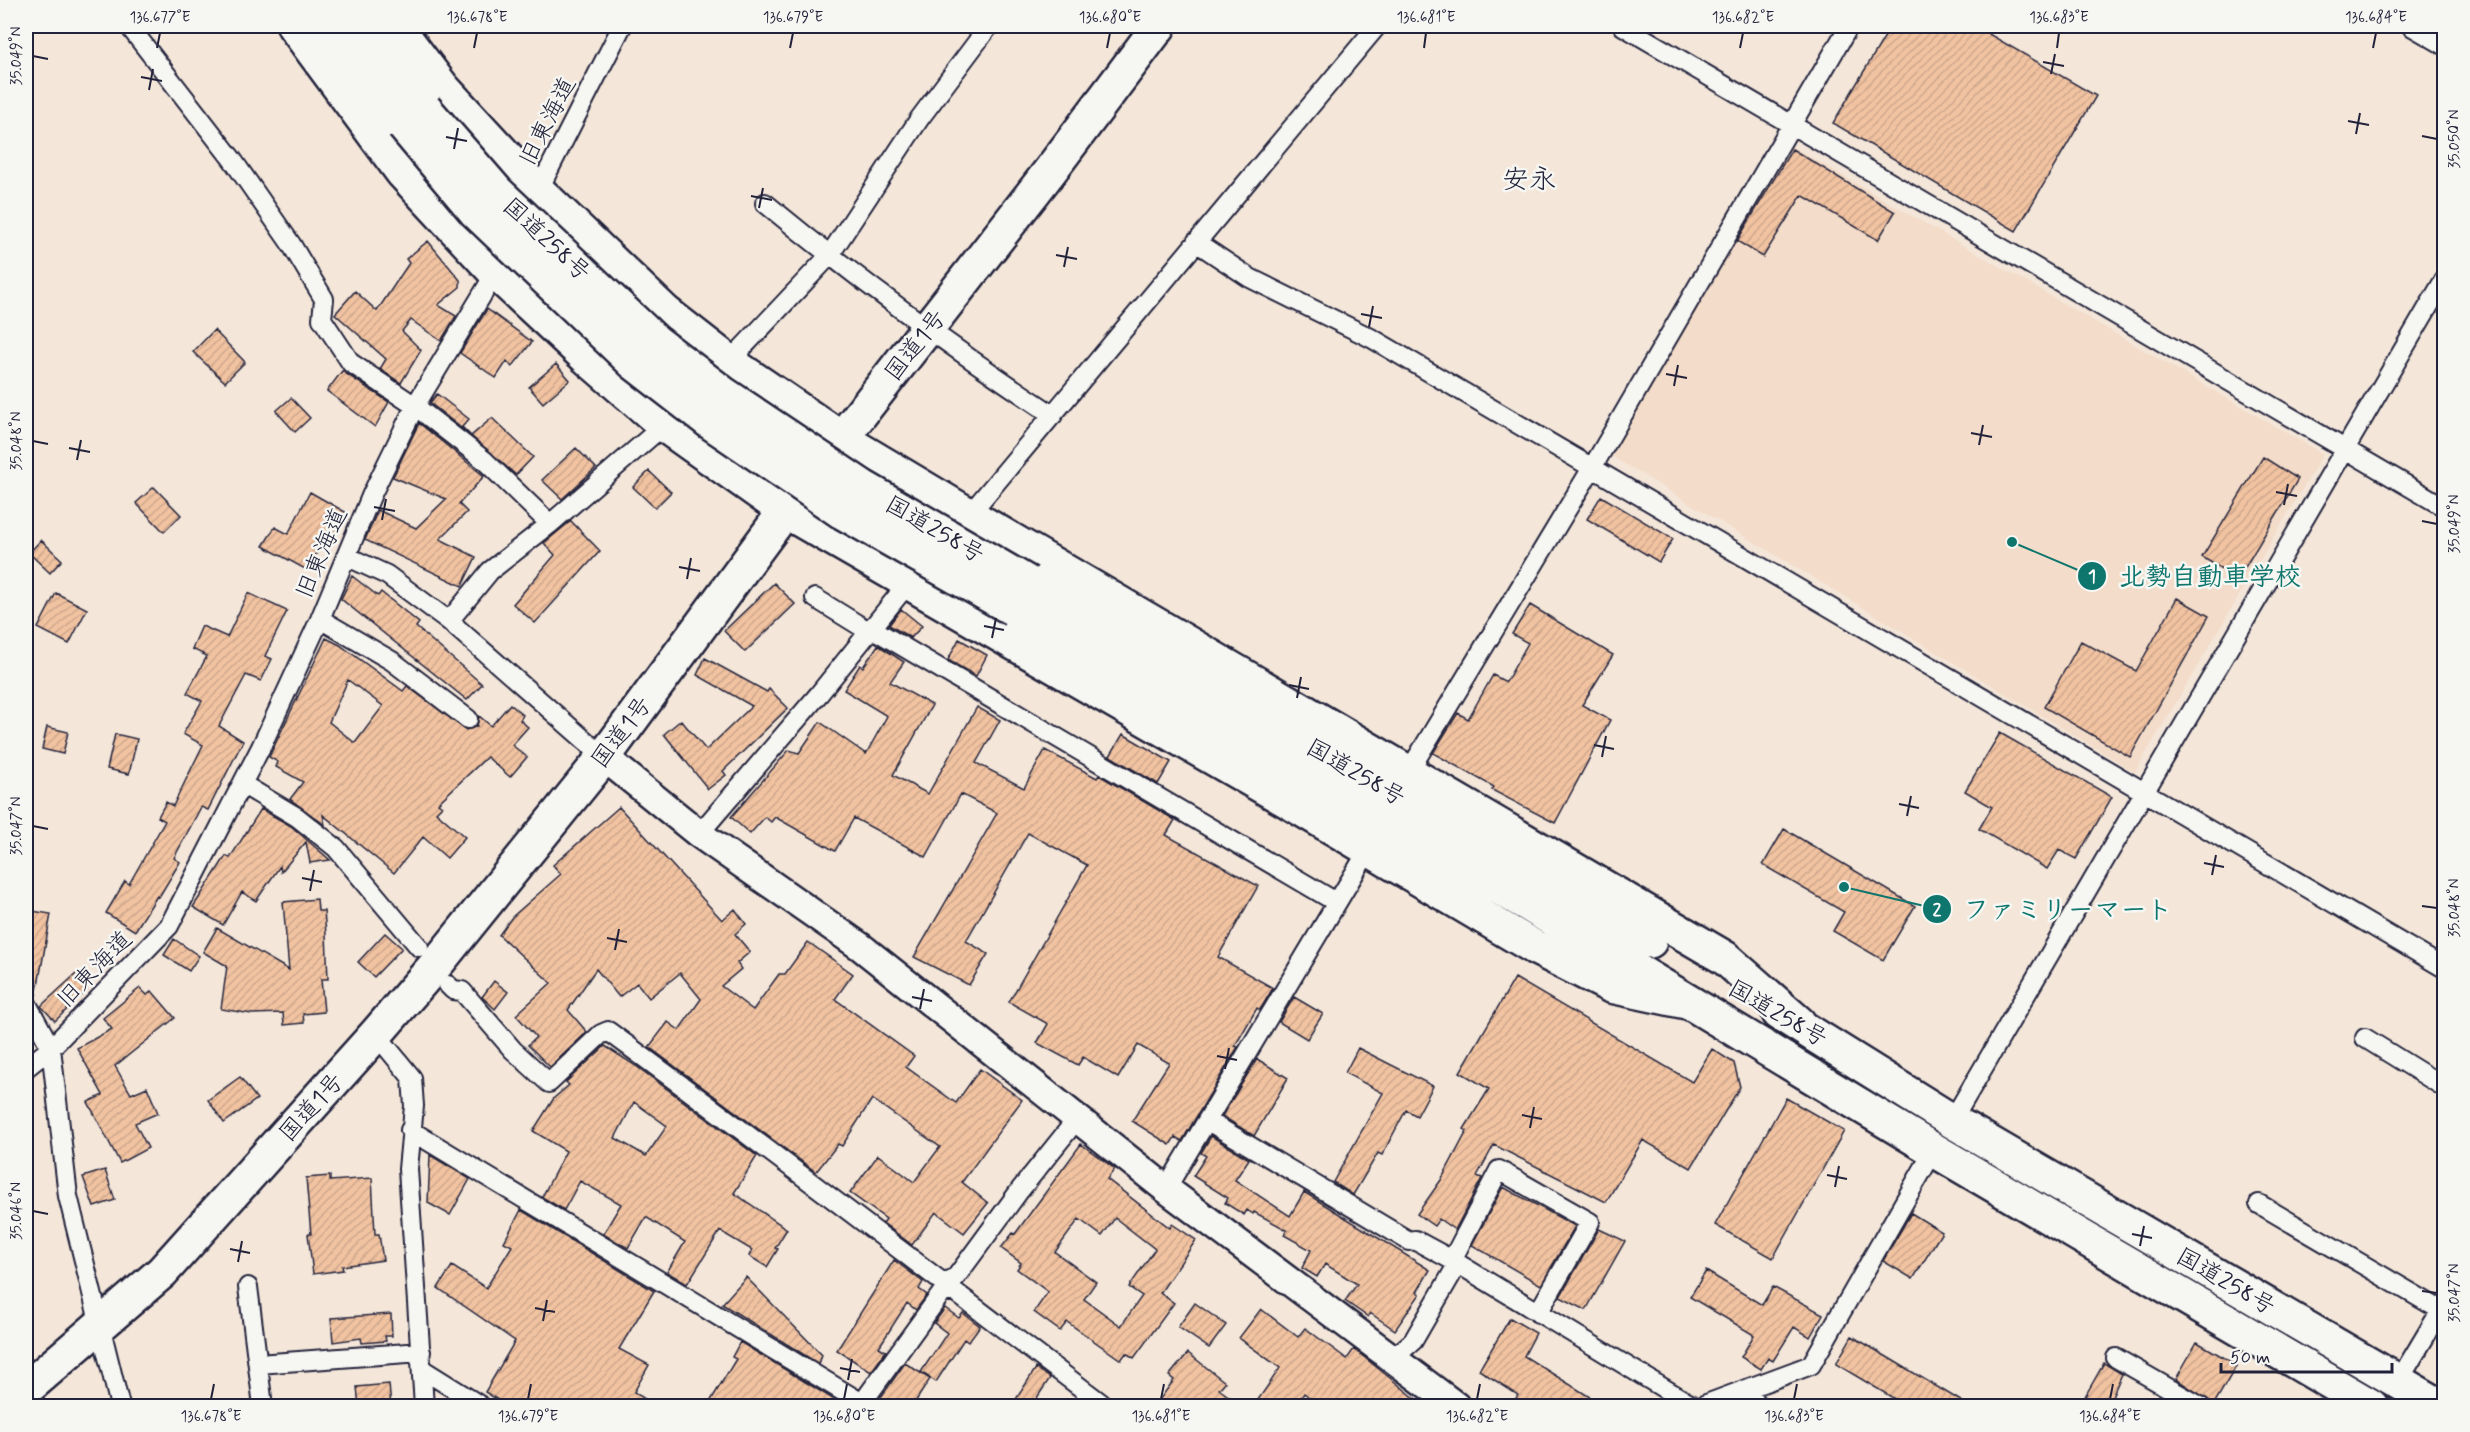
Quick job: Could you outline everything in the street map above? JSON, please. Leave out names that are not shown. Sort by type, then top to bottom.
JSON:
[{"type":"highway","points":[[294,26],[402,172],[496,273],[586,357],[664,425],[785,511],[1534,947],[1611,986],[1691,1003]]},
{"type":"highway","name":"国道258号","points":[[327,26],[361,76],[414,117]]},
{"type":"highway","name":"国道258号","points":[[361,26],[385,62],[414,117],[475,211],[634,363],[710,422],[842,512],[1020,596],[1540,879],[1798,1023],[1952,1121],[2440,1407]]},
{"type":"highway","points":[[396,26],[443,88],[538,191],[665,312],[729,363],[842,439],[969,515],[1725,958],[1798,1023]]},
{"type":"highway","name":"国道1号","points":[[26,1389],[102,1326],[162,1272],[376,1034],[603,757],[785,511],[1160,26]]},
{"type":"highway","name":"国道258号","points":[[1020,596],[1934,1150],[2372,1407]]},
{"type":"street","points":[[129,26],[232,159],[291,244],[324,299],[322,319],[351,363],[415,406],[484,460],[550,524]]},
{"type":"street","name":"旧東海道","points":[[26,1068],[51,1047],[169,926],[242,784],[320,619],[372,494],[415,406],[496,273],[622,26]]},
{"type":"street","points":[[729,363],[829,256],[920,118],[989,26]]},
{"type":"street","points":[[969,515],[1377,26]]},
{"type":"street","points":[[1623,26],[2445,507]]},
{"type":"street","points":[[1408,774],[1592,468],[1849,26]]},
{"type":"street","points":[[2411,26],[2445,45]]},
{"type":"street","points":[[765,203],[829,256],[928,327],[947,345],[1053,415]]},
{"type":"street","points":[[1196,242],[1250,278],[1372,339],[2445,968]]},
{"type":"street","points":[[1952,1121],[2445,280]]},
{"type":"street","points":[[448,621],[490,571],[550,524],[664,425]]},
{"type":"street","points":[[346,555],[387,575],[448,621],[603,757],[699,834],[861,947],[1166,1189],[1456,1407]]},
{"type":"street","points":[[699,834],[909,582]]},
{"type":"street","points":[[815,598],[1336,902]]},
{"type":"street","points":[[320,619],[392,661],[468,719]]},
{"type":"street","points":[[242,784],[297,817],[336,848],[419,947]]},
{"type":"street","points":[[1166,1189],[1369,849]]},
{"type":"street","points":[[448,985],[453,990],[462,991],[513,1050],[549,1083],[601,1034],[608,1031],[1105,1407]]},
{"type":"street","points":[[26,1002],[51,1047],[68,1196],[102,1326],[120,1407]]},
{"type":"street","points":[[376,1034],[412,1078],[414,1106],[408,1169],[424,1407]]},
{"type":"street","points":[[2365,1038],[2445,1087]]},
{"type":"street","points":[[410,1130],[861,1405],[947,1286],[1077,1119]]},
{"type":"street","points":[[1208,1121],[1409,1241],[1415,1240],[1455,1262],[1693,1407]]},
{"type":"street","points":[[1701,1407],[1811,1365],[1934,1150]]},
{"type":"street","points":[[1392,1359],[1413,1341],[1455,1262],[1499,1170],[1590,1222],[1538,1312]]},
{"type":"street","points":[[2259,1204],[2444,1309],[2398,1382]]},
{"type":"street","points":[[248,1287],[263,1407]]},
{"type":"street","points":[[2116,1358],[2200,1407]]},
{"type":"street","points":[[258,1364],[422,1361],[481,1407]]},
{"type":"street","points":[[1749,1388],[1757,1407]]},
{"type":"shaded area","points":[[1790,145],[2323,454],[2135,772],[1608,454]]},
{"type":"building","points":[[1891,26],[1975,26],[2096,96],[2016,231],[1833,123]]},
{"type":"building","points":[[1792,149],[1895,212],[1878,240],[1802,195],[1763,257],[1737,241]]},
{"type":"building","points":[[428,241],[460,280],[460,287],[438,305],[456,316],[441,341],[411,320],[402,331],[421,350],[401,383],[380,369],[386,359],[335,314],[355,291],[377,311],[409,263],[406,259]]},
{"type":"building","points":[[487,309],[532,342],[512,367],[507,361],[496,378],[460,353]]},
{"type":"building","points":[[214,330],[245,362],[225,382],[193,352]]},
{"type":"building","points":[[556,364],[570,380],[543,403],[529,387]]},
{"type":"building","points":[[342,371],[389,402],[375,427],[327,391]]},
{"type":"building","points":[[437,394],[469,419],[462,427],[471,436],[430,403]]},
{"type":"building","points":[[291,398],[310,418],[295,432],[276,411]]},
{"type":"building","points":[[492,418],[533,457],[516,475],[471,436]]},
{"type":"building","points":[[419,423],[484,476],[459,504],[467,512],[440,539],[476,557],[462,586],[365,540],[378,510],[416,528],[446,499],[393,477]]},
{"type":"building","points":[[576,448],[596,468],[562,499],[542,480]]},
{"type":"building","points":[[2263,457],[2298,479],[2238,579],[2202,557]]},
{"type":"building","points":[[649,471],[671,492],[655,508],[633,487]]},
{"type":"building","points":[[154,487],[181,515],[164,532],[136,503]]},
{"type":"building","points":[[310,492],[347,513],[329,543],[324,540],[307,570],[263,546],[275,527],[288,534]]},
{"type":"building","points":[[1601,496],[1673,539],[1659,562],[1587,519]]},
{"type":"building","points":[[571,521],[600,551],[535,623],[513,604],[555,555],[544,543]]},
{"type":"building","points":[[41,540],[62,560],[50,573],[29,553]]},
{"type":"building","points":[[352,576],[378,596],[381,592],[419,623],[416,627],[482,684],[467,700],[341,599]]},
{"type":"building","points":[[774,583],[795,604],[745,652],[724,631]]},
{"type":"building","points":[[56,593],[87,609],[69,644],[38,628]]},
{"type":"building","points":[[248,593],[287,611],[265,656],[272,659],[261,681],[246,675],[219,726],[243,741],[208,810],[201,807],[174,858],[180,862],[135,931],[106,913],[125,881],[129,884],[165,821],[158,817],[166,802],[173,806],[203,745],[183,734],[202,701],[187,693],[207,656],[192,649],[202,626],[227,637]]},
{"type":"building","points":[[2177,598],[2209,616],[2130,757],[2044,707],[2081,641],[2136,671]]},
{"type":"building","points":[[1530,605],[1613,655],[1582,705],[1610,720],[1555,823],[1492,790],[1494,787],[1433,753],[1458,713],[1468,719],[1493,675],[1506,682],[1528,643],[1512,634]]},
{"type":"building","points":[[901,609],[922,626],[911,638],[889,625]]},
{"type":"building","points":[[326,638],[340,645],[403,691],[407,686],[466,730],[477,726],[479,716],[491,726],[510,704],[523,715],[520,720],[528,727],[512,745],[527,757],[510,777],[487,757],[438,803],[442,806],[436,812],[465,837],[447,858],[423,837],[394,873],[323,815],[325,825],[290,799],[303,782],[276,767],[278,762],[269,757]],"holes":[[[348,680],[383,706],[355,743],[329,722]]]},
{"type":"building","points":[[959,639],[987,655],[976,676],[948,660]]},
{"type":"building","points":[[878,645],[904,662],[890,682],[932,705],[893,775],[928,794],[977,707],[1000,720],[976,763],[1024,788],[1045,750],[1097,778],[1099,775],[1175,820],[1166,835],[1258,886],[1218,957],[1273,988],[1260,1010],[1257,1008],[1235,1046],[1238,1047],[1182,1141],[1175,1137],[1170,1145],[1132,1121],[1169,1063],[1138,1045],[1118,1078],[1083,1057],[1078,1065],[1037,1043],[1048,1024],[1009,1002],[1087,865],[1028,833],[966,941],[988,954],[969,985],[914,957],[997,813],[961,794],[926,857],[854,818],[835,851],[775,817],[771,822],[765,817],[750,834],[731,817],[789,750],[799,753],[820,722],[866,754],[887,716],[844,690],[860,665],[863,667]]},
{"type":"building","points":[[705,658],[767,692],[769,689],[788,708],[723,771],[726,775],[708,789],[664,734],[681,720],[706,750],[752,706],[697,675]]},
{"type":"building","points":[[47,727],[68,732],[63,754],[42,749]]},
{"type":"building","points":[[2000,733],[2112,797],[2076,859],[2059,850],[2047,869],[1979,829],[1992,807],[1965,791]]},
{"type":"building","points":[[115,734],[137,739],[129,774],[107,769]]},
{"type":"building","points":[[1123,734],[1171,762],[1158,784],[1110,756]]},
{"type":"building","points":[[619,807],[722,920],[735,909],[746,924],[735,934],[750,952],[737,963],[741,969],[721,986],[753,1010],[779,974],[785,974],[808,942],[853,974],[835,999],[914,1056],[906,1067],[956,1103],[980,1069],[1022,1100],[962,1182],[988,1203],[964,1233],[936,1212],[912,1245],[883,1223],[886,1219],[850,1193],[878,1155],[914,1182],[940,1147],[872,1099],[842,1146],[838,1144],[816,1172],[649,1047],[668,1022],[679,1030],[701,999],[680,973],[649,998],[637,983],[619,997],[596,969],[568,1010],[587,1032],[550,1067],[528,1045],[536,1037],[516,1015],[551,983],[499,935],[512,917],[561,874],[553,865]]},
{"type":"building","points":[[261,809],[291,826],[330,860],[310,863],[306,842],[281,872],[280,866],[256,901],[242,892],[223,925],[193,907],[226,856],[230,858]]},
{"type":"building","points":[[1784,829],[1915,906],[1883,960],[1833,931],[1844,912],[1763,865]]},
{"type":"building","points":[[317,899],[318,911],[324,911],[326,934],[328,979],[321,979],[324,1012],[303,1014],[304,1023],[284,1025],[283,1013],[252,1014],[221,1009],[227,966],[203,952],[217,928],[289,970],[283,902]]},
{"type":"building","points":[[32,911],[51,914],[36,996],[26,947]]},
{"type":"building","points":[[385,933],[402,948],[374,977],[358,962]]},
{"type":"building","points":[[174,939],[199,956],[189,971],[164,955]]},
{"type":"building","points":[[77,973],[87,983],[87,990],[55,1021],[41,1006]]},
{"type":"building","points":[[1515,978],[1692,1082],[1712,1049],[1734,1063],[1740,1087],[1691,1168],[1643,1140],[1606,1202],[1494,1145],[1477,1176],[1482,1178],[1455,1230],[1439,1219],[1434,1226],[1417,1214],[1441,1180],[1467,1131],[1464,1129],[1489,1089],[1460,1072]]},
{"type":"building","points":[[494,981],[508,992],[495,1009],[482,997]]},
{"type":"building","points":[[140,988],[147,995],[152,991],[175,1018],[115,1066],[131,1094],[147,1087],[158,1113],[135,1123],[148,1148],[120,1163],[88,1102],[103,1095],[77,1048],[112,1029],[103,1018]]},
{"type":"building","points":[[1294,997],[1323,1014],[1307,1039],[1279,1022]]},
{"type":"building","points":[[605,1046],[636,1066],[757,1156],[734,1193],[787,1229],[767,1267],[749,1256],[752,1250],[720,1231],[687,1284],[667,1272],[685,1242],[646,1217],[628,1248],[603,1234],[621,1204],[580,1181],[564,1210],[542,1197],[566,1151],[533,1131],[554,1098],[569,1085],[566,1082]],"holes":[[[634,1102],[667,1126],[646,1156],[615,1138]]]},
{"type":"building","points":[[1358,1048],[1433,1086],[1417,1116],[1406,1110],[1382,1155],[1378,1153],[1353,1195],[1333,1182],[1383,1093],[1345,1073]]},
{"type":"building","points":[[1257,1059],[1288,1078],[1254,1136],[1222,1116]]},
{"type":"building","points":[[240,1077],[257,1099],[224,1123],[208,1100]]},
{"type":"building","points":[[1786,1098],[1844,1131],[1773,1258],[1715,1225]]},
{"type":"building","points":[[1211,1136],[1249,1159],[1235,1180],[1290,1216],[1304,1192],[1430,1270],[1417,1292],[1420,1294],[1395,1330],[1370,1313],[1368,1317],[1345,1301],[1357,1284],[1325,1264],[1317,1277],[1302,1268],[1311,1250],[1284,1235],[1287,1230],[1254,1212],[1253,1214],[1247,1210],[1244,1215],[1225,1203],[1228,1198],[1193,1176],[1206,1156],[1201,1153]]},
{"type":"building","points":[[1081,1144],[1115,1169],[1107,1179],[1170,1228],[1172,1224],[1196,1240],[1160,1293],[1174,1303],[1134,1358],[1126,1353],[1121,1360],[1067,1322],[1060,1331],[1034,1312],[1048,1292],[1017,1269],[1021,1263],[1001,1248],[1013,1233],[1015,1234]],"holes":[[[1115,1218],[1155,1249],[1129,1287],[1142,1296],[1121,1326],[1084,1299],[1096,1282],[1055,1252],[1079,1219],[1102,1236]]]},
{"type":"building","points":[[430,1155],[470,1179],[450,1215],[428,1203]]},
{"type":"building","points":[[105,1170],[115,1200],[94,1207],[83,1177]]},
{"type":"building","points":[[330,1176],[330,1181],[372,1178],[375,1234],[379,1234],[383,1260],[342,1266],[343,1270],[313,1274],[308,1234],[311,1234],[306,1178]]},
{"type":"building","points":[[1503,1187],[1575,1226],[1541,1285],[1472,1245]]},
{"type":"building","points":[[521,1210],[654,1291],[619,1349],[649,1365],[634,1392],[657,1407],[509,1407],[485,1392],[515,1341],[438,1288],[452,1266],[486,1288],[512,1246],[504,1242]]},
{"type":"building","points":[[1911,1213],[1942,1232],[1913,1279],[1883,1261]]},
{"type":"building","points":[[1599,1229],[1625,1241],[1586,1310],[1560,1297]]},
{"type":"building","points":[[894,1260],[923,1282],[919,1289],[927,1295],[916,1310],[907,1303],[879,1347],[886,1351],[871,1372],[837,1350]]},
{"type":"building","points":[[1706,1271],[1762,1305],[1773,1287],[1823,1314],[1810,1337],[1794,1327],[1773,1361],[1768,1358],[1761,1369],[1741,1357],[1754,1335],[1690,1297]]},
{"type":"building","points":[[746,1277],[822,1355],[819,1364],[722,1304]]},
{"type":"building","points":[[1195,1303],[1226,1325],[1209,1348],[1178,1327]]},
{"type":"building","points":[[945,1308],[959,1318],[963,1313],[980,1326],[968,1342],[964,1339],[936,1382],[921,1372],[947,1333],[934,1323]]},
{"type":"building","points":[[1261,1309],[1298,1337],[1305,1328],[1347,1359],[1354,1349],[1426,1407],[1322,1407],[1304,1393],[1295,1407],[1253,1407],[1280,1368],[1239,1338]]},
{"type":"building","points":[[391,1314],[392,1336],[385,1336],[386,1341],[362,1343],[361,1338],[333,1342],[331,1318]]},
{"type":"building","points":[[1510,1318],[1536,1333],[1524,1356],[1606,1407],[1511,1407],[1518,1395],[1479,1370]]},
{"type":"building","points":[[1852,1336],[1971,1407],[1908,1407],[1836,1364]]},
{"type":"building","points":[[740,1342],[846,1407],[707,1407],[736,1359],[732,1357]]},
{"type":"building","points":[[2197,1342],[2237,1365],[2214,1404],[2176,1379]]},
{"type":"building","points":[[1188,1353],[1225,1382],[1219,1389],[1243,1407],[1154,1407],[1174,1380],[1169,1376]]},
{"type":"building","points":[[905,1363],[930,1379],[912,1407],[874,1407]]},
{"type":"building","points":[[2104,1363],[2122,1374],[2107,1407],[2079,1407]]},
{"type":"building","points":[[1036,1368],[1050,1378],[1031,1407],[1011,1407]]},
{"type":"building","points":[[389,1384],[391,1407],[359,1407],[357,1387]]},
{"type":"place","name":"北勢自動車学校","points":[[2012,542]]},
{"type":"place","name":"ファミリーマート","points":[[1844,887]]},
{"type":"district","name":"安永","points":[[1529,179]]}]
